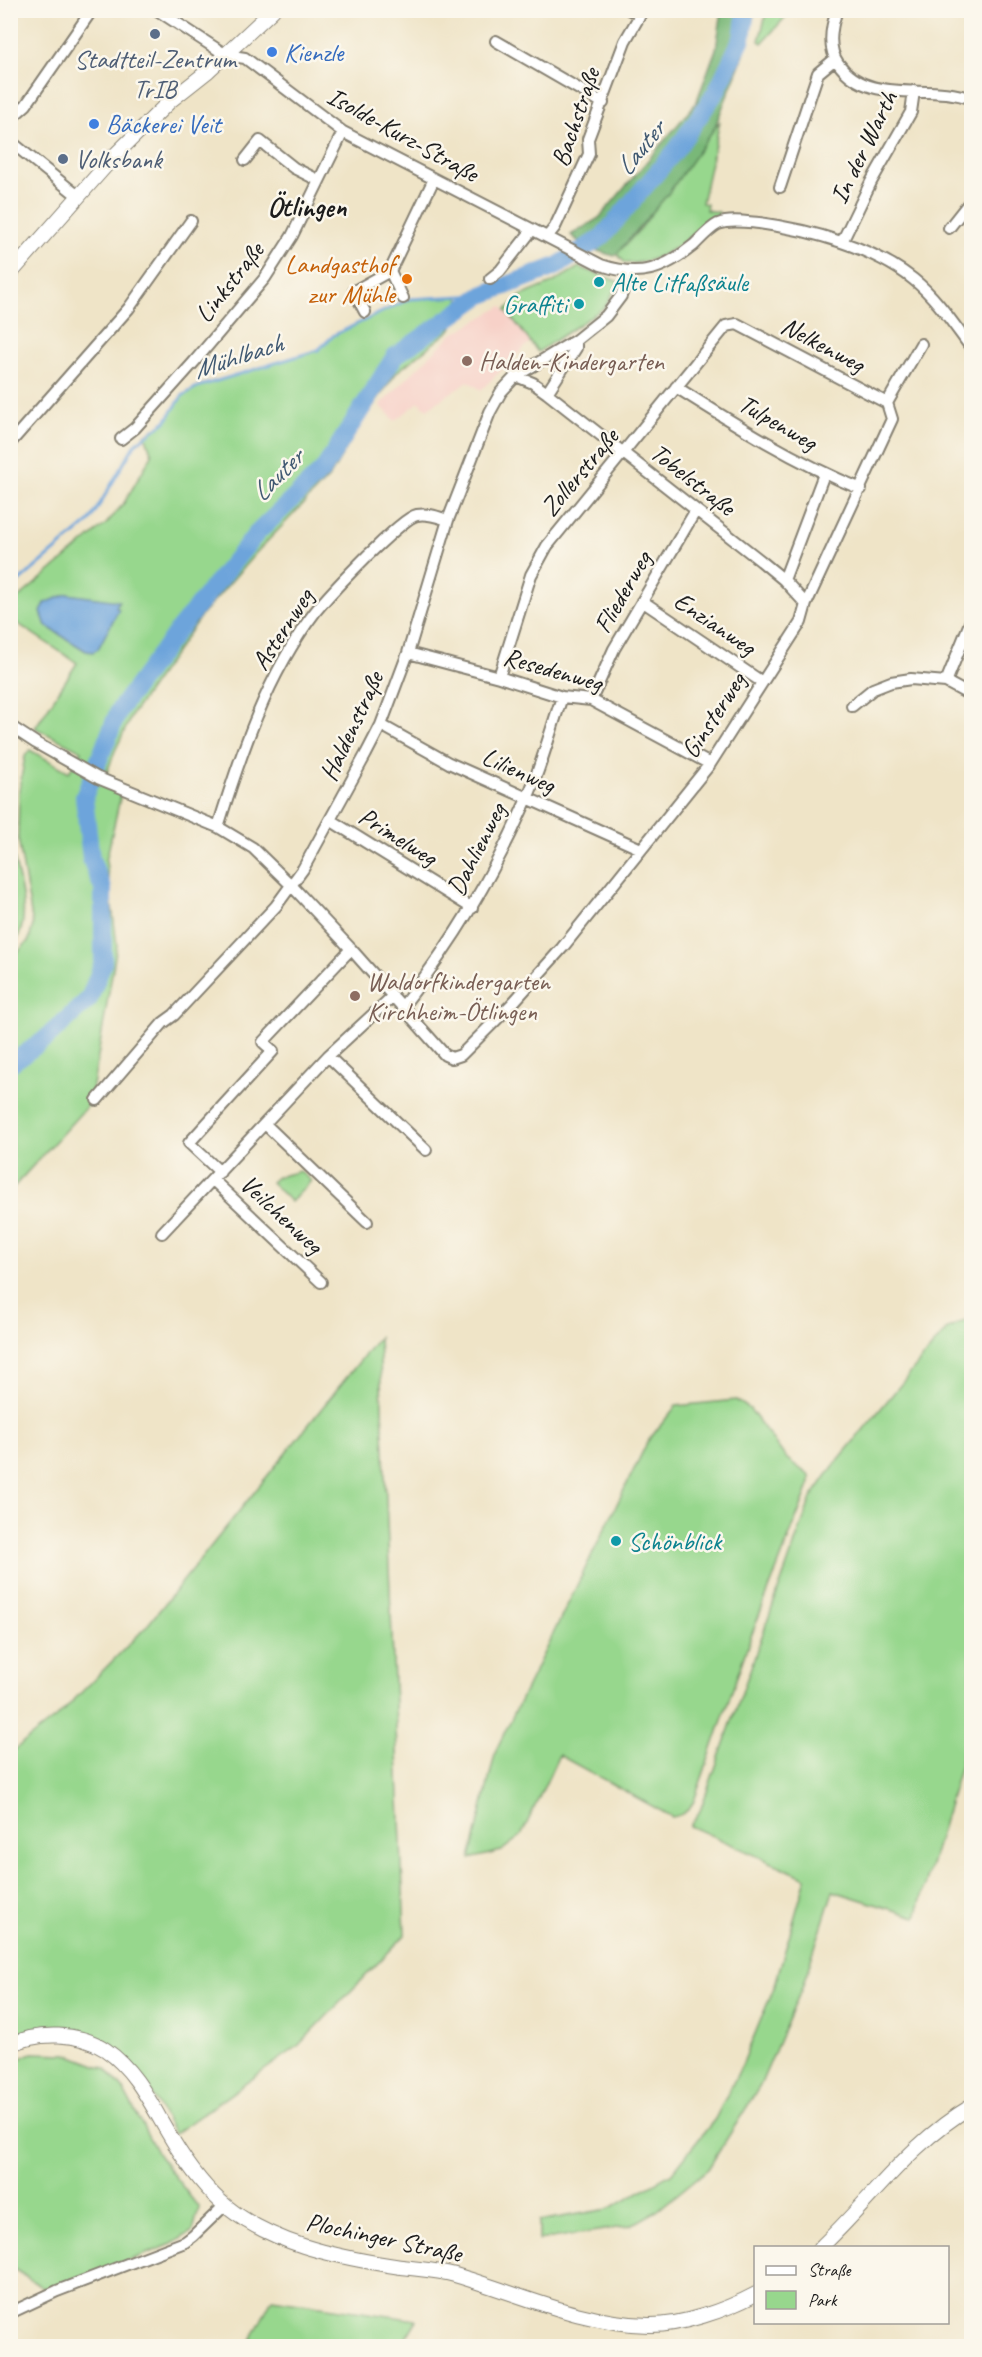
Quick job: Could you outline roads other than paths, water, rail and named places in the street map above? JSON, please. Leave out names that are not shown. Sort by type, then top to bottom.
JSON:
[{"type":"main road","points":[[10,274],[78,196],[150,121],[226,55],[273,10]]},
{"type":"main road","name":"Plochinger Straße","points":[[10,2045],[20,2040],[52,2035],[84,2041],[105,2049],[134,2077],[173,2142],[195,2172],[225,2205],[284,2239],[326,2253],[453,2274],[568,2313],[612,2323],[651,2325],[699,2317],[735,2305],[754,2295]]},
{"type":"main road","points":[[821,2246],[915,2148],[945,2121],[972,2106]]},
{"type":"street","points":[[10,119],[26,105],[92,10]]},
{"type":"street","name":"Isolde-Kurz-Straße","points":[[157,10],[226,55],[245,58],[343,132],[562,246],[601,265],[629,272]]},
{"type":"street","points":[[630,10],[642,11]]},
{"type":"street","points":[[837,10],[830,31],[835,59],[846,74],[858,83],[876,89],[914,91]]},
{"type":"street","name":"Bachstraße","points":[[547,237],[555,226],[589,154],[588,139],[625,41],[642,11]]},
{"type":"street","points":[[496,41],[603,103]]},
{"type":"street","points":[[780,187],[818,74],[835,59]]},
{"type":"street","name":"In der Warth","points":[[842,242],[871,182],[911,112],[914,91],[958,94],[972,99]]},
{"type":"street","name":"Linkstraße","points":[[121,439],[135,428],[265,279],[292,236],[343,132]]},
{"type":"street","points":[[10,141],[78,196]]},
{"type":"street","points":[[245,160],[260,141],[294,168],[318,180]]},
{"type":"street","points":[[365,312],[354,291],[390,271],[434,179]]},
{"type":"street","points":[[949,228],[972,199]]},
{"type":"street","points":[[10,443],[129,308],[191,221]]},
{"type":"street","points":[[629,272],[646,271],[665,264],[686,251],[719,224],[741,221],[798,228],[842,242],[912,277],[930,294],[972,349]]},
{"type":"street","points":[[490,279],[500,272],[532,230]]},
{"type":"street","points":[[390,271],[403,298]]},
{"type":"street","name":"Haldenstraße","points":[[97,1100],[163,1023],[174,1015],[276,906],[291,885],[330,820],[381,725],[408,653],[448,520],[490,412],[501,392],[516,376],[576,340],[610,311],[621,296],[629,272]]},
{"type":"street","name":"Zollerstraße","points":[[499,677],[531,575],[546,546],[622,452],[631,445],[726,326],[737,324]]},
{"type":"street","name":"Nelkenweg","points":[[737,324],[888,404]]},
{"type":"street","name":"Haldenstraße","points":[[547,393],[576,348],[576,340]]},
{"type":"street","name":"Ginsterweg","points":[[403,1006],[445,1054],[452,1058],[461,1055],[511,1005],[562,948],[710,764],[801,621],[806,604],[892,419],[888,404],[921,344]]},
{"type":"street","name":"Tobelstraße","points":[[516,376],[533,383],[547,393],[696,510],[784,580],[806,604]]},
{"type":"street","name":"Tulpenweg","points":[[676,387],[762,441],[824,474],[861,489]]},
{"type":"street","points":[[784,580],[824,474]]},
{"type":"street","name":"Fliederweg","points":[[591,700],[614,649],[696,510]]},
{"type":"street","name":"Asternweg","points":[[219,827],[239,760],[261,708],[288,655],[314,614],[342,581],[414,515],[429,514],[448,520]]},
{"type":"street","name":"Enzianweg","points":[[642,601],[762,682]]},
{"type":"street","points":[[946,682],[972,618]]},
{"type":"street","name":"Resedenweg","points":[[408,653],[499,677],[562,697],[591,700],[710,764]]},
{"type":"street","points":[[852,706],[873,689],[891,682],[911,680],[946,682],[972,696]]},
{"type":"street","name":"Dahlienweg","points":[[403,1006],[436,962],[488,880],[527,799],[562,697]]},
{"type":"street","name":"Lilienweg","points":[[381,725],[449,764],[641,849]]},
{"type":"street","points":[[10,726],[72,765],[112,784],[219,827],[253,848],[291,885],[403,1006]]},
{"type":"street","name":"Primelweg","points":[[330,820],[472,908]]},
{"type":"street","points":[[216,1176],[189,1143],[273,1051],[263,1042],[351,949]]},
{"type":"street","name":"Veilchenweg","points":[[162,1233],[328,1056],[393,996]]},
{"type":"street","points":[[328,1056],[426,1150]]},
{"type":"street","name":"Veilchenweg","points":[[265,1124],[367,1222]]},
{"type":"street","name":"Veilchenweg","points":[[216,1176],[321,1282]]},
{"type":"street","points":[[10,2313],[57,2290],[185,2242],[225,2205]]},
{"type":"water","points":[[67,594],[119,601],[116,607],[119,609],[98,649],[93,652],[86,651],[46,626],[41,612],[45,603]]},
{"type":"waterway","name":"Lauter","points":[[10,1064],[44,1040],[89,999],[103,963],[103,889],[91,859],[84,797],[119,710],[178,630],[257,533],[323,470],[395,356],[482,295],[557,266],[602,237],[676,150],[716,92],[742,38],[746,10]]},
{"type":"waterway","name":"Mühlbach","points":[[10,589],[90,521],[135,444],[166,421],[182,396],[197,387],[318,350],[334,335],[409,299],[482,295]]},
{"type":"place","name":"Stadtteil-Zentrum TrIB","points":[[155,34]]},
{"type":"place","name":"Kienzle","points":[[272,52]]},
{"type":"place","name":"Bäckerei Veit","points":[[94,124]]},
{"type":"place","name":"Volksbank","points":[[63,159]]},
{"type":"place","name":"Landgasthof zur Mühle","points":[[407,279]]},
{"type":"place","name":"Alte Litfaßsäule","points":[[599,282]]},
{"type":"place","name":"Graffiti","points":[[579,304]]},
{"type":"place","name":"Halden-Kindergarten","points":[[467,361]]},
{"type":"place","name":"Waldorfkindergarten Kirchheim-Ötlingen","points":[[355,996]]},
{"type":"place","name":"Schönblick","points":[[616,1541]]},
{"type":"district","name":"Ötlingen","points":[[307,206]]}]
